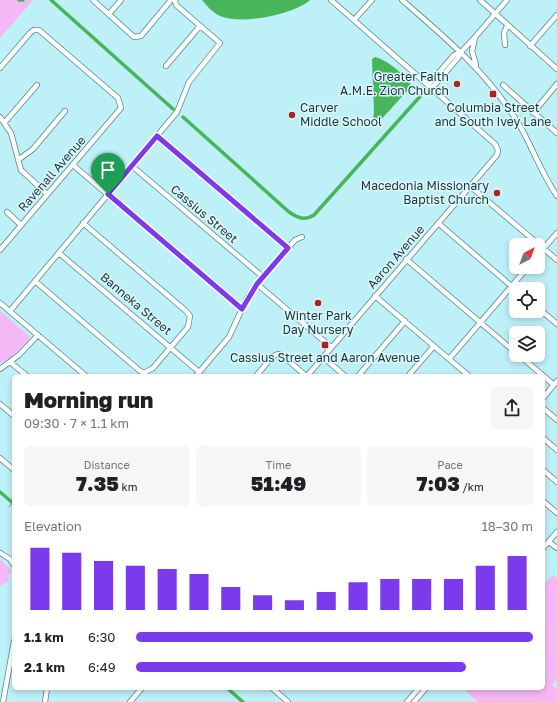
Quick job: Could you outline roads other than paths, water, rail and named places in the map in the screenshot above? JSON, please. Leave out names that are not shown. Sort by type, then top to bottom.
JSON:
[{"type":"street","points":[[93,0],[134,37],[141,36],[171,0]]},
{"type":"street","points":[[109,14],[121,0]]},
{"type":"street","points":[[10,311],[177,112],[189,82],[220,43],[176,5],[174,0]]},
{"type":"street","points":[[331,0],[432,88],[458,58],[461,52],[507,0]]},
{"type":"street","points":[[354,20],[372,0]]},
{"type":"street","points":[[402,0],[461,52],[491,84],[519,126],[543,175],[557,196]]},
{"type":"street","points":[[480,0],[507,26],[557,69]]},
{"type":"street","points":[[530,46],[557,15]]},
{"type":"street","points":[[166,66],[200,26]]},
{"type":"street","points":[[505,45],[504,33],[507,26]]},
{"type":"street","name":"Ravenall Avenue","points":[[0,68],[30,33],[34,30],[42,31],[118,98],[121,103],[120,111],[0,250]]},
{"type":"street","points":[[476,36],[472,51],[477,68]]},
{"type":"street","points":[[428,84],[454,55],[461,52]]},
{"type":"street","points":[[509,84],[510,92]]},
{"type":"street","points":[[533,113],[557,84]]},
{"type":"street","points":[[5,122],[37,85]]},
{"type":"street","points":[[503,85],[557,133]]},
{"type":"street","name":"Aaron Avenue","points":[[309,374],[497,155],[498,150],[495,144],[432,88]]},
{"type":"street","points":[[18,160],[26,156],[33,149],[65,111]]},
{"type":"street","points":[[0,117],[5,122],[10,133],[22,170],[47,194]]},
{"type":"street","points":[[157,136],[288,248]]},
{"type":"street","points":[[73,165],[242,309]]},
{"type":"street","name":"Cassius Street","points":[[132,166],[263,277]]},
{"type":"street","points":[[470,186],[532,238]]},
{"type":"street","points":[[6,212],[21,225]]},
{"type":"street","points":[[438,222],[509,284]]},
{"type":"street","points":[[35,281],[140,371],[148,372],[188,326],[190,316],[186,311],[83,223]]},
{"type":"street","points":[[545,247],[557,233]]},
{"type":"street","points":[[199,372],[229,337],[242,309],[257,284],[295,240],[302,237]]},
{"type":"street","points":[[545,249],[557,260]]},
{"type":"street","name":"Banneka Street","points":[[59,252],[199,372]]},
{"type":"street","points":[[406,259],[509,347]]},
{"type":"street","points":[[257,284],[331,347]]},
{"type":"street","points":[[449,359],[480,322],[509,293]]},
{"type":"street","points":[[375,296],[467,374]]},
{"type":"street","points":[[0,303],[84,374]]},
{"type":"street","points":[[545,314],[557,324]]},
{"type":"street","points":[[360,374],[405,321]]},
{"type":"street","points":[[0,369],[10,362],[38,336]]},
{"type":"street","points":[[410,374],[434,346]]},
{"type":"street","points":[[258,374],[273,356],[278,354],[282,355],[305,374]]},
{"type":"street","points":[[323,357],[343,374]]},
{"type":"street","points":[[10,362],[25,374]]},
{"type":"street","points":[[527,362],[543,374]]},
{"type":"street","points":[[545,375],[555,383],[545,396]]},
{"type":"street","points":[[0,404],[12,414]]},
{"type":"street","points":[[545,410],[557,420]]},
{"type":"street","points":[[545,440],[557,450]]},
{"type":"street","points":[[0,458],[12,468]]},
{"type":"street","points":[[545,472],[557,482]]},
{"type":"street","points":[[545,503],[557,513]]},
{"type":"street","points":[[545,546],[557,532]]},
{"type":"street","points":[[549,542],[557,548]]},
{"type":"street","points":[[0,553],[12,562]]},
{"type":"street","points":[[3,702],[12,652]]},
{"type":"street","points":[[45,702],[47,690]]},
{"type":"street","points":[[130,702],[140,690]]},
{"type":"street","points":[[274,690],[288,702]]},
{"type":"street","points":[[409,701],[417,690]]},
{"type":"street","points":[[414,702],[424,690]]},
{"type":"waterway","points":[[51,0],[173,109]]},
{"type":"waterway","points":[[183,117],[289,212],[298,217],[308,218],[314,215],[424,92]]},
{"type":"waterway","points":[[0,492],[12,502]]},
{"type":"waterway","points":[[9,507],[12,504]]},
{"type":"waterway","points":[[229,690],[243,702]]},
{"type":"place","name":"Greater Faith A.M.E. Zion Church","points":[[457,84]]},
{"type":"place","name":"Columbia Street and South Ivey Lane","points":[[493,94]]},
{"type":"place","name":"Carver Middle School","points":[[292,115]]},
{"type":"place","name":"Macedonia Missionary Baptist Church","points":[[497,193]]},
{"type":"place","name":"Winter Park Day Nursery","points":[[318,303]]},
{"type":"place","name":"Cassius Street and Aaron Avenue","points":[[325,345]]}]
